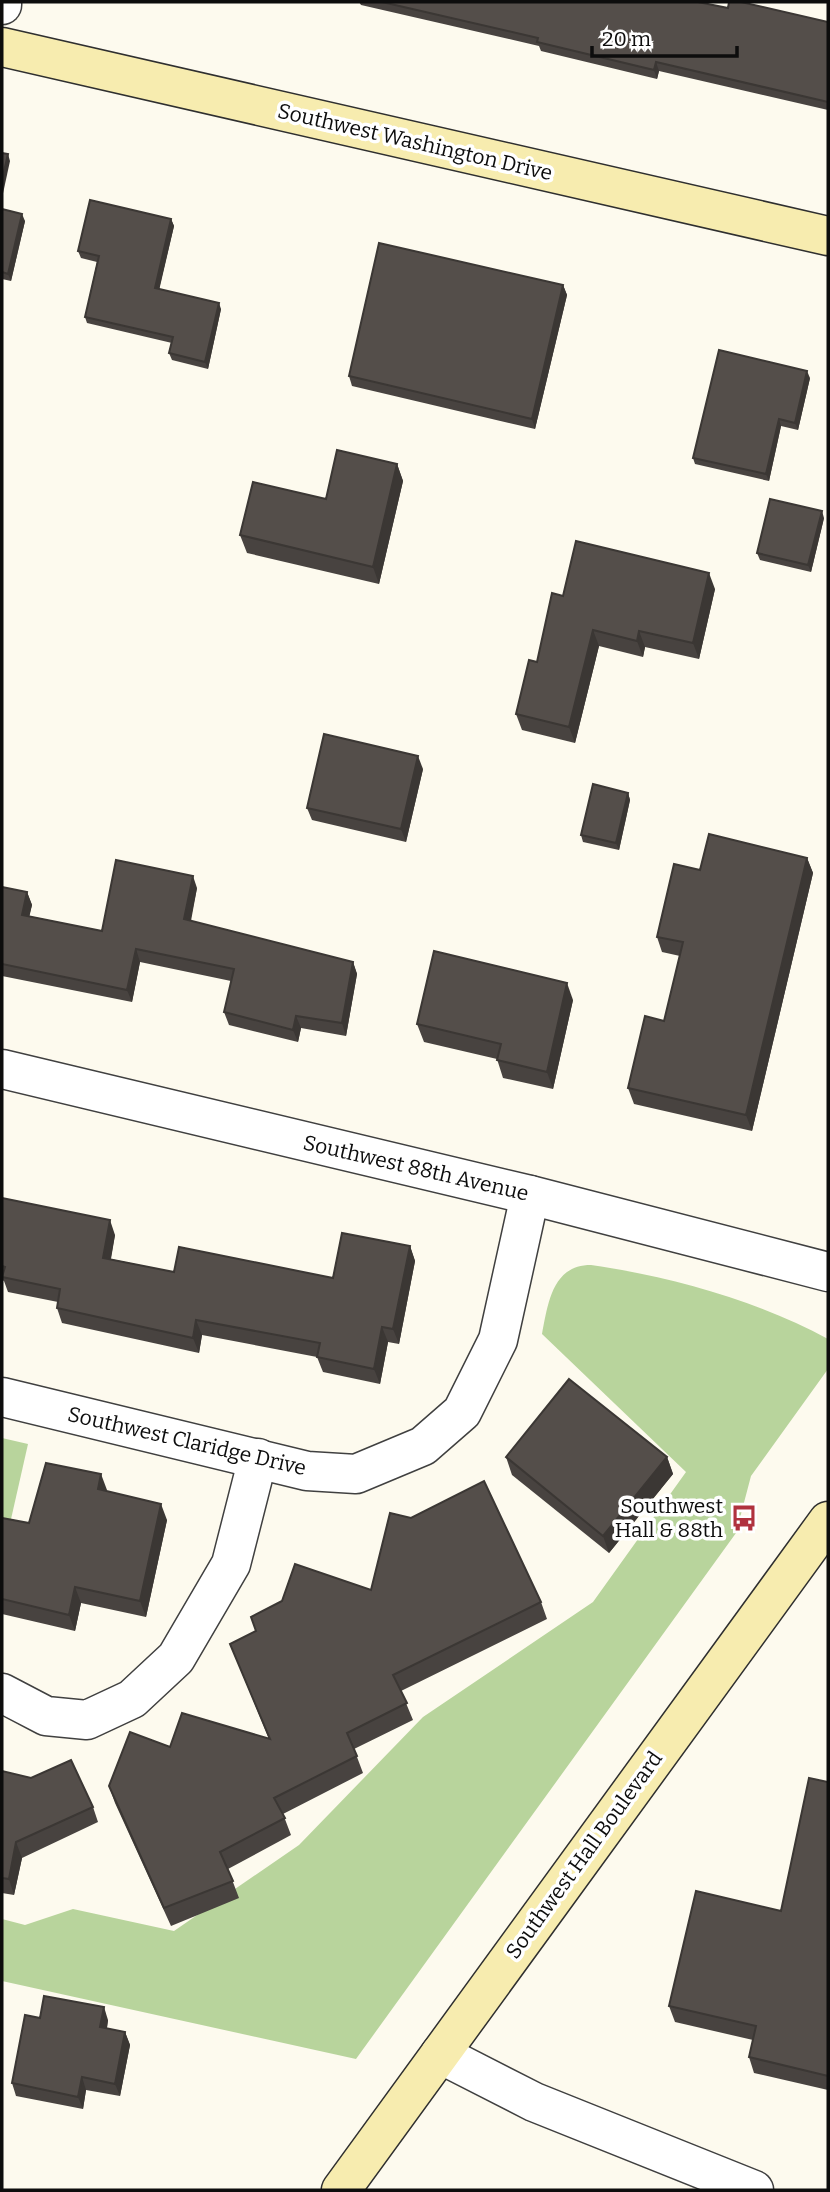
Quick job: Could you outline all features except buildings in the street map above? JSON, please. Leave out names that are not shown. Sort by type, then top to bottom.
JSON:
[{"type":"street","name":"Southwest Washington Drive","points":[[2,47],[828,236]]},
{"type":"street","name":"Southwest 88th Avenue","points":[[2,1069],[530,1195],[828,1272]]},
{"type":"street","name":"Southwest Claridge Drive","points":[[2,1397],[307,1471],[356,1474],[423,1446],[462,1412],[498,1340],[530,1195]]},
{"type":"street","points":[[2,1693],[46,1716],[87,1720],[132,1699],[176,1658],[231,1564],[258,1458]]},
{"type":"street","name":"Southwest Hall Boulevard","points":[[341,2190],[828,1521]]},
{"type":"street","points":[[440,2054],[534,2102],[754,2190]]},
{"type":"green space","points":[[591,1265],[682,1283],[743,1302],[801,1325],[828,1339],[828,1369],[751,1476],[736,1533],[356,2059],[2,1981],[2,1919],[25,1925],[73,1909],[174,1931],[299,1845],[423,1717],[593,1602],[686,1472],[542,1334],[550,1299],[560,1279],[578,1267]]},
{"type":"green space","points":[[2,1438],[28,1444],[2,1559]]},
{"type":"place","name":"Southwest Hall & 88th","points":[[744,1518]]}]
